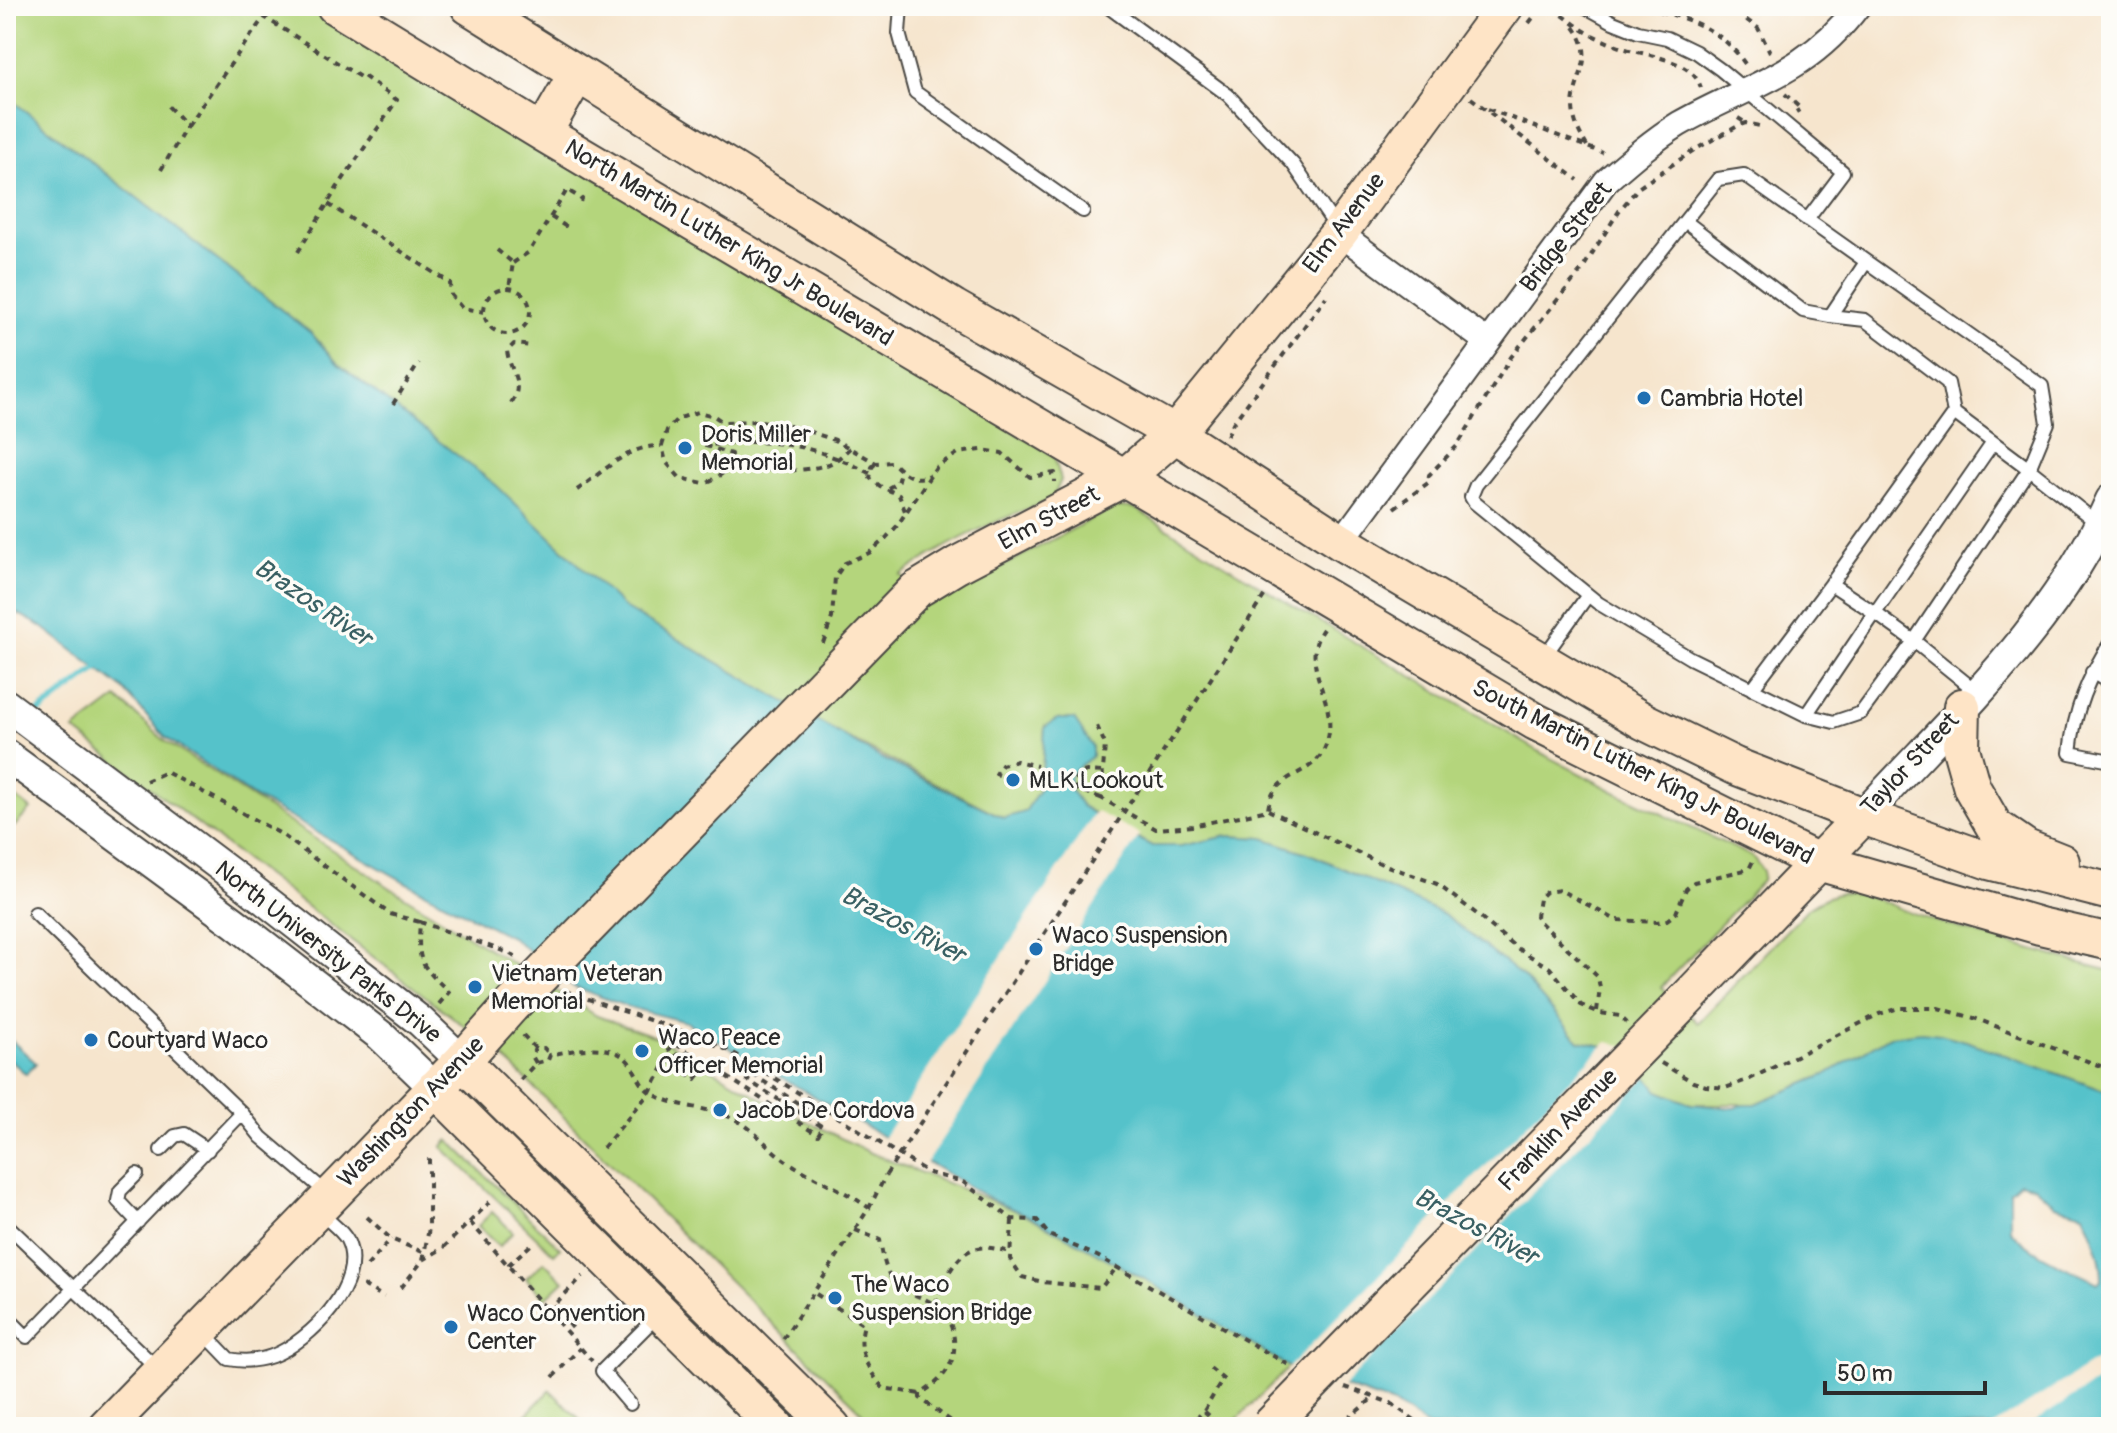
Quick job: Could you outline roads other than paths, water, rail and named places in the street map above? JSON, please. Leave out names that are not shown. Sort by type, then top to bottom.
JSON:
[{"type":"main road","name":"North Martin Luther King Jr Boulevard","points":[[335,6],[1124,478]]},
{"type":"main road","points":[[469,6],[954,308],[1175,434]]},
{"type":"main road","name":"Elm Avenue","points":[[1175,434],[1339,233],[1468,90],[1514,18]]},
{"type":"main road","points":[[543,133],[577,74]]},
{"type":"main road","name":"Elm Street","points":[[916,590],[957,565],[1124,478],[1175,434]]},
{"type":"main road","name":"South Martin Luther King Jr Boulevard","points":[[1175,434],[1341,542],[1643,721],[1735,766],[1863,816],[1989,861],[2111,892]]},
{"type":"main road","name":"South Martin Luther King Jr Boulevard","points":[[1124,478],[1536,722],[1818,862],[2040,926],[2111,942]]},
{"type":"main road","name":"Washington Avenue","points":[[106,1427],[435,1088],[513,1016],[916,590]]},
{"type":"main road","points":[[1970,700],[1961,749],[1972,788],[1994,826],[2026,848],[2111,882]]},
{"type":"main road","name":"Taylor Street","points":[[1680,1006],[1863,816]]},
{"type":"main road","name":"Franklin Avenue","points":[[1247,1426],[1680,1006]]},
{"type":"main road","name":"North University Parks Drive","points":[[462,1061],[832,1427]]},
{"type":"main road","name":"North University Parks Drive","points":[[435,1088],[776,1427]]},
{"type":"street","name":"Bridge Street","points":[[1341,542],[1596,194],[1627,162],[1747,80],[1770,81],[1810,57],[1858,6]]},
{"type":"street","points":[[1339,233],[1486,341]]},
{"type":"street","name":"Taylor Street","points":[[1863,816],[2022,643],[2107,519]]},
{"type":"street","name":"North University Parks Drive","points":[[6,705],[395,1002],[462,1061]]},
{"type":"street","name":"North University Parks Drive","points":[[6,755],[344,1007],[395,1048],[435,1088]]},
{"type":"lane","points":[[901,6],[899,33],[915,92],[1083,211]]},
{"type":"lane","points":[[1107,6],[1228,95],[1293,164],[1339,233]]},
{"type":"lane","points":[[1584,6],[1638,32],[1667,38],[1696,52],[1721,70],[1747,80],[1781,121],[1843,172],[1807,220]]},
{"type":"lane","points":[[1744,175],[1807,220],[2042,386],[2048,423],[2029,469],[1914,641],[1861,713],[1834,722],[1806,715],[1690,658],[1588,595],[1471,497],[1476,485],[1718,179],[1744,175]]},
{"type":"lane","points":[[1685,221],[1803,311],[1865,320],[1948,383],[1954,413],[1992,444],[2107,519]]},
{"type":"lane","points":[[1830,316],[1866,262]]},
{"type":"lane","points":[[1752,689],[1954,413]]},
{"type":"lane","points":[[1806,715],[1992,444]]},
{"type":"lane","points":[[1831,584],[1914,641],[1970,700]]},
{"type":"lane","points":[[1541,660],[1588,595]]},
{"type":"lane","points":[[2111,642],[2092,672],[2079,705],[2070,753],[2111,761]]},
{"type":"lane","points":[[2092,672],[2111,684]]},
{"type":"lane","points":[[35,913],[242,1113],[323,1203],[347,1238],[350,1260],[347,1283],[316,1326],[287,1349],[251,1361],[229,1359],[201,1329]]},
{"type":"lane","points":[[6,1316],[27,1337],[242,1113]]},
{"type":"lane","points":[[161,1150],[175,1136],[184,1134],[208,1150]]},
{"type":"lane","points":[[137,1174],[120,1191],[118,1201],[138,1222]]},
{"type":"lane","points":[[6,1224],[160,1371]]},
{"type":"lane","points":[[630,1404],[602,1371],[659,1314]]},
{"type":"water","name":"Brazos River","points":[[6,96],[311,333],[338,364],[496,485],[624,608],[881,758],[1004,818],[1025,812],[1041,787],[1045,727],[1057,719],[1074,719],[1092,746],[1092,756],[1070,775],[1070,789],[1082,806],[1109,824],[1152,846],[1181,846],[1228,836],[1263,838],[1310,854],[1444,914],[1524,978],[1579,1041],[1627,1051],[1658,1091],[1691,1104],[1734,1108],[1755,1104],[1825,1075],[1890,1036],[1921,1032],[1966,1041],[2111,1093],[2111,1427],[1428,1427],[1396,1405],[1289,1367],[1145,1279],[1027,1215],[996,1202],[686,1022],[628,1007],[572,986],[513,938],[254,797],[165,737],[122,688],[41,626],[6,607]],"holes":[[[2020,1182],[2034,1186],[2055,1205],[2083,1213],[2100,1262],[2102,1279],[2098,1283],[2040,1254],[2010,1230],[2010,1191]]]},
{"type":"water","points":[[12,1041],[36,1063],[26,1074],[6,1056],[6,1048]]},
{"type":"waterway","points":[[35,715],[103,664]]},
{"type":"waterway","points":[[6,736],[19,726]]},
{"type":"place","name":"Cambria Hotel","points":[[1644,398]]},
{"type":"place","name":"Doris Miller Memorial","points":[[685,448]]},
{"type":"place","name":"MLK Lookout","points":[[1013,780]]},
{"type":"place","name":"Waco Suspension Bridge","points":[[1036,949]]},
{"type":"place","name":"Vietnam Veteran Memorial","points":[[475,987]]},
{"type":"place","name":"Courtyard Waco","points":[[91,1040]]},
{"type":"place","name":"Waco Peace Officer Memorial","points":[[642,1051]]},
{"type":"place","name":"Jacob De Cordova","points":[[720,1110]]},
{"type":"place","name":"The Waco Suspension Bridge","points":[[835,1298]]},
{"type":"place","name":"Waco Convention Center","points":[[451,1327]]}]
